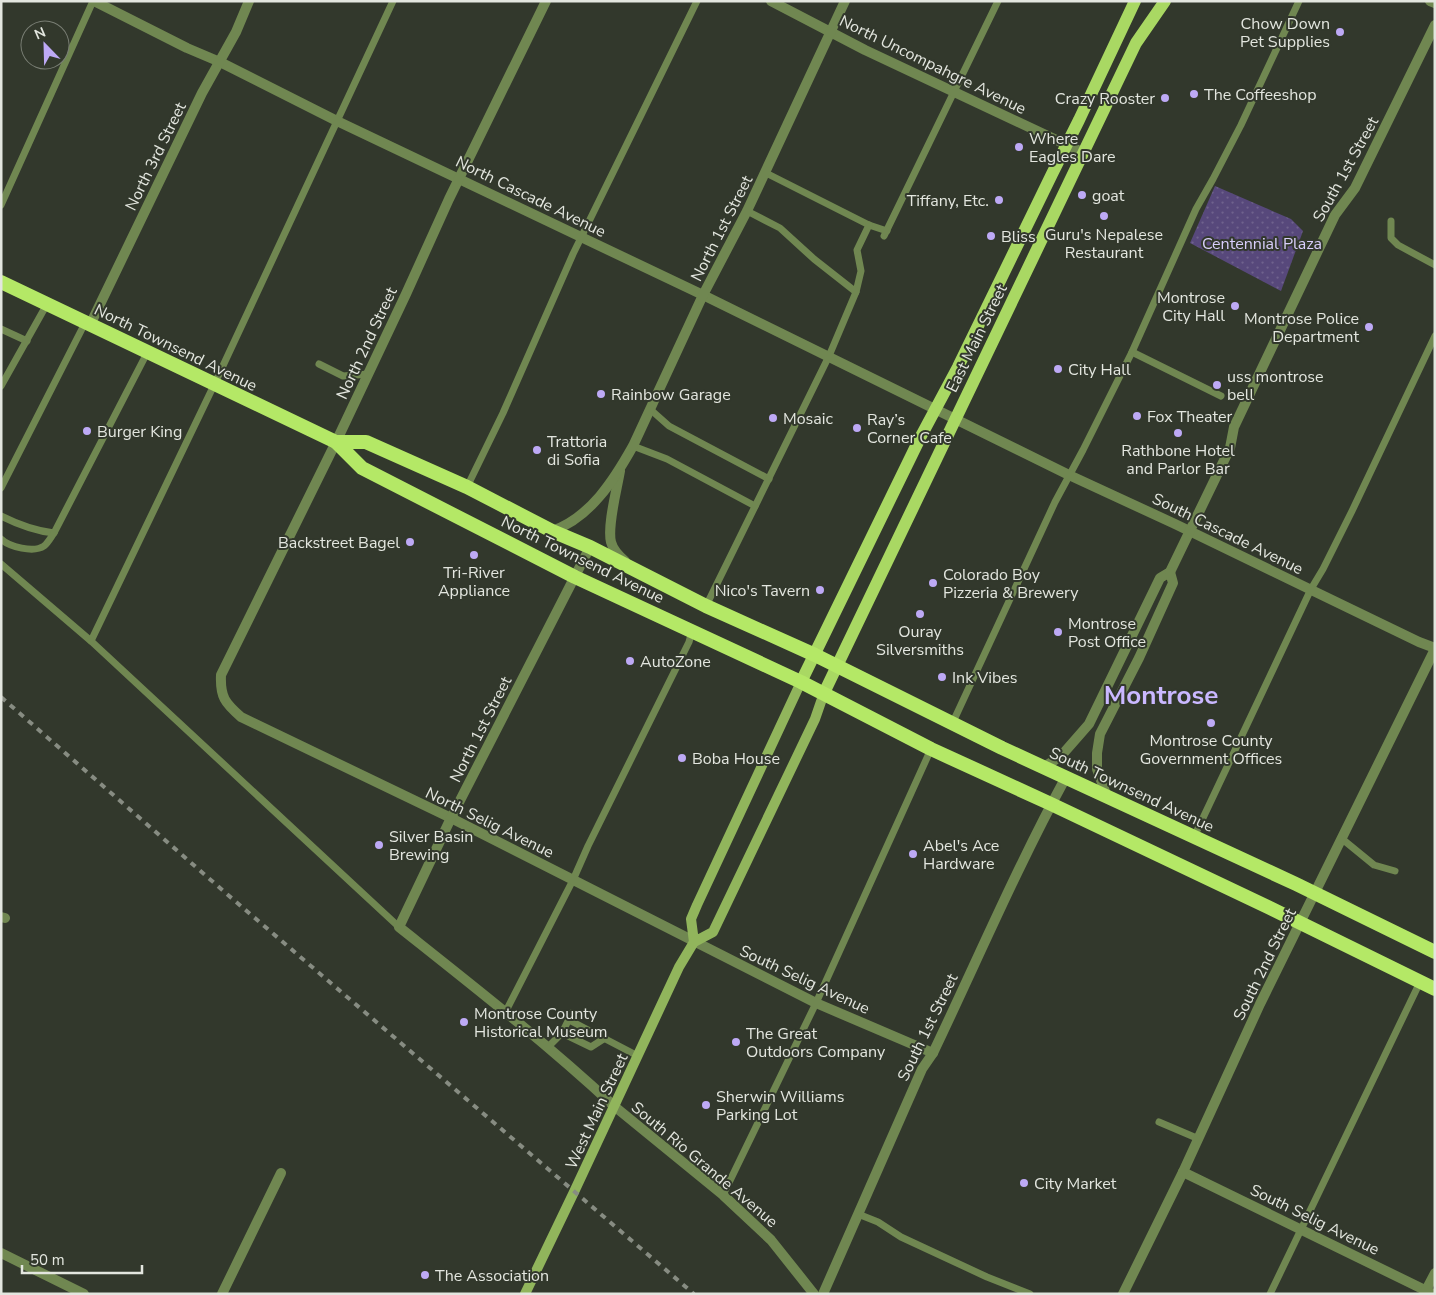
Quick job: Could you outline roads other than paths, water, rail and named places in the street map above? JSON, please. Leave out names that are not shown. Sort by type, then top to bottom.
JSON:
[{"type":"highway","name":"North Townsend Avenue","points":[[1,282],[336,442],[362,468],[575,577],[824,693]]},
{"type":"highway","name":"North Townsend Avenue","points":[[336,442],[366,442],[467,487],[552,531],[590,547],[706,606],[815,655]]},
{"type":"highway","name":"South Townsend Avenue","points":[[815,655],[1002,748],[1435,952]]},
{"type":"highway","points":[[824,693],[931,749],[1051,804],[1435,989]]},
{"type":"main road","name":"East Main Street","points":[[801,682],[920,438],[958,367],[1135,1]]},
{"type":"main road","name":"East Main Street","points":[[824,693],[1082,152],[1136,43],[1165,1]]},
{"type":"main road","points":[[694,942],[691,919],[801,682]]},
{"type":"main road","name":"West Main Street","points":[[525,1294],[679,967],[694,942],[714,932],[815,719],[824,693]]},
{"type":"street","name":"North Cascade Avenue","points":[[93,1],[955,418]]},
{"type":"street","name":"North 3rd Street","points":[[88,324],[202,92],[236,32],[249,1]]},
{"type":"street","name":"North 2nd Street","points":[[223,698],[220,689],[220,675],[369,374],[459,178],[546,1]]},
{"type":"street","name":"North Uncompahgre Avenue","points":[[771,1],[865,50],[1082,152]]},
{"type":"street","name":"North 1st Street","points":[[552,531],[572,523],[590,506],[621,468],[651,410],[704,295],[747,212],[845,1]]},
{"type":"street","points":[[1430,1],[1435,3]]},
{"type":"street","name":"South 1st Street","points":[[1044,767],[1061,756],[1089,724],[1160,578],[1170,572],[1230,448],[1234,427],[1335,215],[1357,184],[1435,25]]},
{"type":"street","name":"South Cascade Avenue","points":[[955,418],[1419,642],[1435,648]]},
{"type":"street","name":"North 1st Street","points":[[621,468],[613,510],[611,542],[615,552],[631,568]]},
{"type":"street","name":"North 1st Street","points":[[399,927],[451,818],[590,547]]},
{"type":"street","name":"South 1st Street","points":[[1107,797],[1097,769],[1100,734],[1140,658],[1173,583],[1170,572]]},
{"type":"street","name":"South 2nd Street","points":[[1123,1294],[1184,1172],[1260,1004],[1435,648]]},
{"type":"street","name":"North Selig Avenue","points":[[223,698],[229,707],[241,717],[451,818],[694,942]]},
{"type":"street","name":"South 1st Street","points":[[823,1294],[922,1069],[933,1053],[1022,861],[1066,777]]},
{"type":"street","name":"South Rio Grande Avenue","points":[[399,927],[506,1011],[614,1106],[723,1195],[771,1240],[814,1294]]},
{"type":"street","name":"South Selig Avenue","points":[[694,942],[816,1003],[933,1053]]},
{"type":"street","name":"South Selig Avenue","points":[[1184,1172],[1428,1293]]},
{"type":"street","points":[[222,1294],[281,1173]]},
{"type":"street","points":[[1,1253],[84,1294]]},
{"type":"street","points":[[1428,1293],[1435,1274]]},
{"type":"lane","points":[[1,205],[93,1]]},
{"type":"lane","points":[[91,641],[214,384],[393,1]]},
{"type":"lane","points":[[467,487],[581,238],[697,1]]},
{"type":"lane","points":[[766,172],[886,233],[998,1]]},
{"type":"lane","points":[[953,722],[1069,474],[1132,352],[1196,209],[1241,125],[1299,1]]},
{"type":"lane","points":[[747,212],[780,228],[856,292]]},
{"type":"lane","points":[[1391,221],[1391,238],[1398,245],[1435,265]]},
{"type":"lane","points":[[706,606],[829,356],[856,292],[861,271],[857,250],[869,225]]},
{"type":"lane","points":[[1,386],[47,304]]},
{"type":"lane","points":[[1,488],[88,324]]},
{"type":"lane","points":[[1,330],[27,342]]},
{"type":"lane","points":[[1193,838],[1311,589],[1352,511],[1435,336]]},
{"type":"lane","points":[[1132,352],[1221,396]]},
{"type":"lane","points":[[1,539],[20,548],[38,549],[44,546],[54,533],[147,353]]},
{"type":"lane","points":[[319,364],[343,376],[369,374]]},
{"type":"lane","points":[[651,410],[669,426],[769,479]]},
{"type":"lane","points":[[633,446],[667,459],[756,506]]},
{"type":"lane","points":[[1,516],[19,525],[54,533]]},
{"type":"lane","points":[[1,564],[91,641],[399,927]]},
{"type":"lane","points":[[506,1011],[573,880],[689,642],[692,631]]},
{"type":"lane","points":[[723,1195],[816,1003],[931,749]]},
{"type":"lane","points":[[1341,838],[1374,865],[1395,871]]},
{"type":"lane","points":[[1270,1294],[1420,982]]},
{"type":"lane","points":[[548,1047],[562,1033],[570,1017],[638,1056]]},
{"type":"lane","points":[[562,1033],[591,1047],[605,1038]]},
{"type":"lane","points":[[1159,1122],[1198,1139]]},
{"type":"lane","points":[[858,1214],[878,1222],[901,1237],[987,1277],[1030,1294]]},
{"type":"railway","points":[[1,697],[228,895],[694,1294]]},
{"type":"place","name":"Chow Down Pet Supplies","points":[[1340,32]]},
{"type":"place","name":"The Coffeeshop","points":[[1194,94]]},
{"type":"place","name":"Crazy Rooster","points":[[1165,98]]},
{"type":"place","name":"Where Eagles Dare","points":[[1019,147]]},
{"type":"place","name":"goat","points":[[1082,195]]},
{"type":"place","name":"Tiffany, Etc.","points":[[999,200]]},
{"type":"place","name":"Guru's Nepalese Restaurant","points":[[1104,216]]},
{"type":"place","name":"Bliss","points":[[991,236]]},
{"type":"place","name":"Montrose City Hall","points":[[1235,306]]},
{"type":"place","name":"Montrose Police Department","points":[[1369,327]]},
{"type":"place","name":"City Hall","points":[[1058,369]]},
{"type":"place","name":"uss montrose bell","points":[[1217,385]]},
{"type":"place","name":"Rainbow Garage","points":[[601,394]]},
{"type":"place","name":"Fox Theater","points":[[1137,416]]},
{"type":"place","name":"Mosaic","points":[[773,418]]},
{"type":"place","name":"Ray’s Corner Cafe","points":[[857,428]]},
{"type":"place","name":"Burger King","points":[[87,431]]},
{"type":"place","name":"Rathbone Hotel and Parlor Bar","points":[[1178,433]]},
{"type":"place","name":"Trattoria di Sofia","points":[[537,450]]},
{"type":"place","name":"Backstreet Bagel","points":[[410,542]]},
{"type":"place","name":"Tri-River Appliance","points":[[474,555]]},
{"type":"place","name":"Colorado Boy Pizzeria & Brewery","points":[[933,583]]},
{"type":"place","name":"Nico's Tavern","points":[[820,590]]},
{"type":"place","name":"Ouray Silversmiths","points":[[920,614]]},
{"type":"place","name":"Montrose Post Office","points":[[1058,632]]},
{"type":"place","name":"AutoZone","points":[[630,661]]},
{"type":"place","name":"Ink Vibes","points":[[942,677]]},
{"type":"place","name":"Montrose County Government Offices","points":[[1211,723]]},
{"type":"place","name":"Boba House","points":[[682,758]]},
{"type":"place","name":"Silver Basin Brewing","points":[[379,845]]},
{"type":"place","name":"Abel's Ace Hardware","points":[[913,854]]},
{"type":"place","name":"Montrose County Historical Museum","points":[[464,1022]]},
{"type":"place","name":"The Great Outdoors Company","points":[[736,1042]]},
{"type":"place","name":"Sherwin Williams Parking Lot","points":[[706,1105]]},
{"type":"place","name":"City Market","points":[[1024,1183]]},
{"type":"place","name":"The Association","points":[[425,1275]]},
{"type":"district","name":"Montrose","points":[[1161,695]]},
{"type":"park label","name":"Centennial Plaza","points":[[1262,243]]}]
